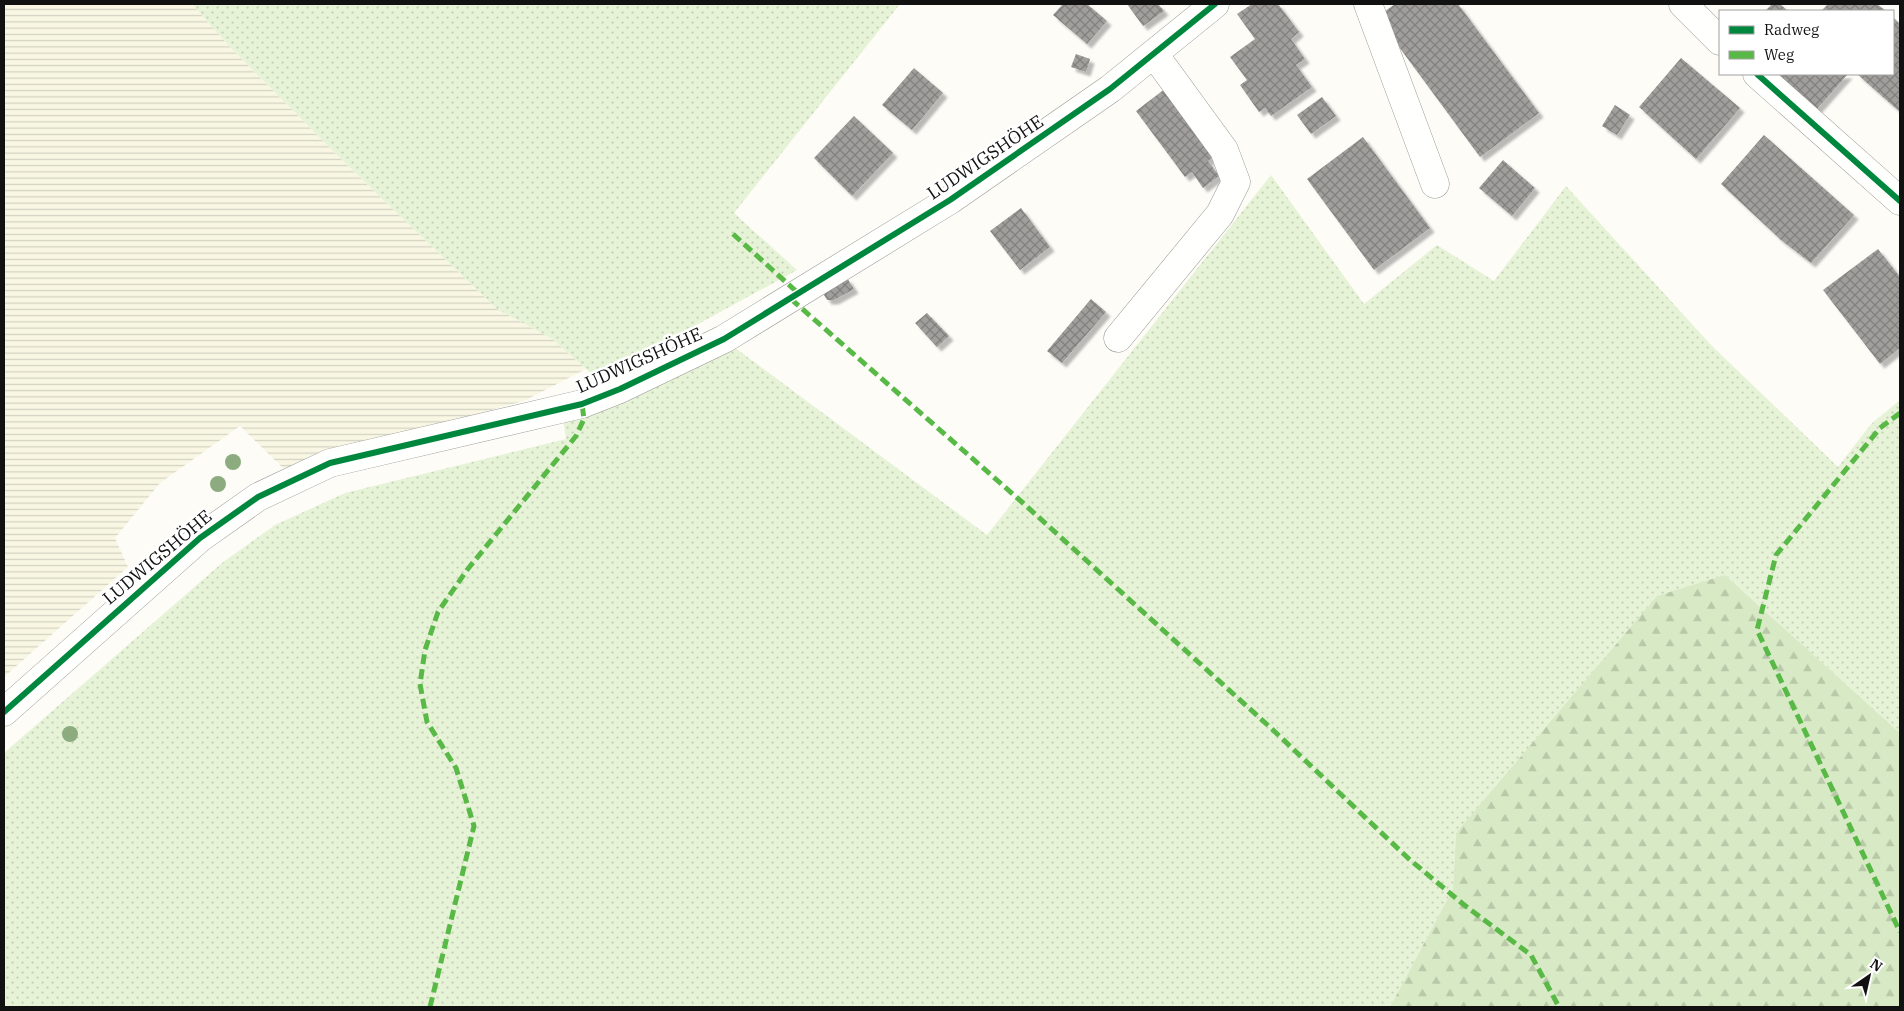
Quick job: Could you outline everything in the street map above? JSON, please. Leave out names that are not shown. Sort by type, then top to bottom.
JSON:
[{"type":"street","name":"LUDWIGSHÖHE","points":[[4,712],[200,538],[258,497],[330,463],[582,404],[620,389],[724,339],[950,200],[1110,88],[1215,4]]},
{"type":"street","points":[[1368,4],[1435,184]]},
{"type":"street","points":[[1683,4],[1719,40]]},
{"type":"street","points":[[1118,338],[1220,214],[1236,182],[1224,150],[1154,54]]},
{"type":"street","points":[[1757,75],[1900,201]]},
{"type":"shaded area","points":[[4,4],[192,4],[230,47],[345,163],[497,309],[551,338],[586,369],[524,401],[322,456],[284,469],[240,426],[160,483],[115,538],[128,567],[4,677]]},
{"type":"green space","points":[[192,4],[900,4],[734,213],[797,270],[618,368],[593,375],[551,338],[497,309],[345,163],[230,47]]},
{"type":"green space","points":[[1271,175],[1364,304],[1437,245],[1494,281],[1566,186],[1711,345],[1838,467],[1871,424],[1900,400],[1900,733],[1725,575],[1456,833],[1453,889],[1390,1007],[4,1007],[4,753],[222,563],[275,525],[345,493],[566,439],[563,418],[616,406],[734,347],[987,535]]},
{"type":"green space","points":[[1725,575],[1900,733],[1900,1007],[1390,1007],[1453,889],[1456,833],[1657,596]]},
{"type":"building","points":[[1063,4],[1087,4],[1107,21],[1087,44],[1053,15]]},
{"type":"building","points":[[1127,4],[1158,4],[1164,11],[1143,26]]},
{"type":"building","points":[[1252,4],[1278,4],[1299,32],[1291,39],[1305,59],[1296,65],[1312,87],[1271,116],[1265,108],[1259,112],[1240,85],[1247,80],[1230,57],[1255,39],[1237,14]]},
{"type":"building","points":[[1395,4],[1458,4],[1539,113],[1480,157],[1377,17]]},
{"type":"building","points":[[1772,4],[1780,4],[1787,10],[1766,10]]},
{"type":"building","points":[[1828,4],[1877,4],[1885,10],[1822,10]]},
{"type":"building","points":[[1894,18],[1900,24],[1900,112],[1858,75],[1894,75]]},
{"type":"building","points":[[1076,54],[1090,59],[1086,72],[1071,67]]},
{"type":"building","points":[[1681,58],[1740,108],[1696,159],[1639,107]]},
{"type":"building","points":[[914,68],[943,93],[912,130],[882,105]]},
{"type":"building","points":[[1776,75],[1847,75],[1816,110]]},
{"type":"building","points":[[1166,88],[1215,155],[1208,161],[1219,176],[1203,188],[1192,172],[1185,177],[1136,111]]},
{"type":"building","points":[[1322,97],[1336,116],[1311,134],[1297,115]]},
{"type":"building","points":[[1615,105],[1630,115],[1617,135],[1602,126]]},
{"type":"building","points":[[854,116],[893,153],[852,196],[814,158]]},
{"type":"building","points":[[1764,135],[1854,215],[1811,263],[1781,240],[1721,184]]},
{"type":"building","points":[[1363,137],[1430,228],[1374,270],[1307,179]]},
{"type":"building","points":[[1503,160],[1535,188],[1512,216],[1479,188]]},
{"type":"building","points":[[1021,208],[1050,247],[1020,270],[990,231]]},
{"type":"building","points":[[1878,249],[1900,277],[1900,348],[1880,364],[1823,290]]},
{"type":"building","points":[[847,278],[854,289],[834,300],[827,300],[824,295],[828,289]]},
{"type":"building","points":[[1091,299],[1106,312],[1062,363],[1047,351]]},
{"type":"building","points":[[927,313],[949,336],[937,347],[915,323]]},
{"type":"marked path","points":[[733,234],[799,294]]},
{"type":"marked path","points":[[791,299],[1023,503],[1272,729],[1409,859],[1463,904],[1531,955],[1559,1007]]},
{"type":"marked path","points":[[430,1007],[474,826],[456,768],[427,722],[420,684],[425,650],[438,612],[467,570],[576,436],[584,419],[582,404]]},
{"type":"marked path","points":[[1900,413],[1880,428],[1776,555],[1757,630],[1900,932]]},
{"type":"cycle path","points":[[4,712],[200,538],[258,497],[330,463],[582,404],[620,389],[724,339],[950,200],[1110,89],[1215,4]]},
{"type":"cycle path","points":[[1758,75],[1900,201]]}]
